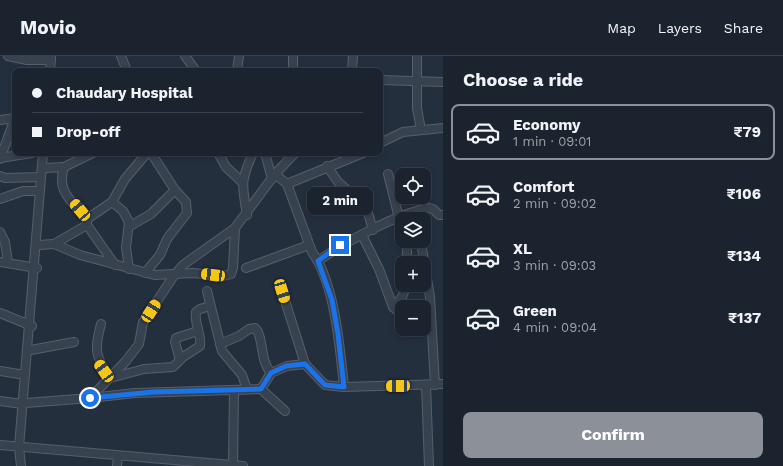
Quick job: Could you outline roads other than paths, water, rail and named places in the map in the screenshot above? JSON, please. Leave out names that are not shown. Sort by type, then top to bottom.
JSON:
[{"type":"street","points":[[8,56],[27,60],[52,57]]},
{"type":"street","points":[[122,56],[126,68]]},
{"type":"street","points":[[185,56],[194,68]]},
{"type":"street","points":[[236,68],[239,56]]},
{"type":"street","points":[[293,56],[293,68]]},
{"type":"street","points":[[352,68],[353,56]]},
{"type":"street","points":[[418,56],[417,108],[421,130]]},
{"type":"street","points":[[50,68],[52,57]]},
{"type":"street","points":[[52,57],[54,68]]},
{"type":"street","points":[[383,80],[443,82]]},
{"type":"street","points":[[0,120],[12,118]]},
{"type":"street","points":[[0,159],[12,126]]},
{"type":"street","points":[[383,142],[403,132],[443,128]]},
{"type":"street","points":[[0,159],[16,156]]},
{"type":"street","points":[[20,466],[25,375],[31,325],[43,156]]},
{"type":"street","points":[[35,267],[39,244],[47,156]]},
{"type":"street","points":[[45,168],[64,167],[86,156]]},
{"type":"street","points":[[54,244],[87,222],[112,202],[125,179],[144,156]]},
{"type":"street","points":[[145,273],[160,255],[167,239],[187,213],[186,202],[175,190],[153,156]]},
{"type":"street","points":[[220,156],[226,167],[242,182]]},
{"type":"street","points":[[246,215],[242,182],[245,169],[252,156]]},
{"type":"street","points":[[265,156],[274,176],[287,184],[332,300],[338,334],[344,387]]},
{"type":"street","points":[[90,398],[126,361],[139,344],[143,322],[183,265],[235,228],[274,176],[292,156]]},
{"type":"street","points":[[287,184],[327,166],[355,156]]},
{"type":"street","points":[[327,166],[338,182],[366,206],[373,230]]},
{"type":"street","points":[[64,167],[61,181],[63,190],[87,222],[115,265]]},
{"type":"street","points":[[388,174],[398,212]]},
{"type":"street","points":[[0,176],[5,178],[41,177]]},
{"type":"street","points":[[130,226],[151,214],[175,190]]},
{"type":"street","points":[[0,199],[23,191],[40,191]]},
{"type":"street","points":[[112,202],[123,211],[128,218],[130,226],[126,247],[129,269]]},
{"type":"street","points":[[417,212],[429,208],[433,209],[439,215],[443,215]]},
{"type":"street","points":[[318,261],[340,245],[395,220]]},
{"type":"street","points":[[39,244],[54,244],[80,255],[155,275],[176,274],[224,276],[231,274],[233,268],[235,228]]},
{"type":"street","points":[[0,232],[5,242],[4,263],[35,267]]},
{"type":"street","points":[[362,235],[379,269],[393,307],[402,297],[404,292]]},
{"type":"street","points":[[246,268],[310,245]]},
{"type":"street","points":[[422,248],[430,300]]},
{"type":"street","points":[[407,251],[407,256]]},
{"type":"street","points":[[207,291],[222,351],[242,375],[247,390]]},
{"type":"street","points":[[282,291],[305,364],[325,385],[344,387],[439,385],[430,336]]},
{"type":"street","points":[[110,378],[144,369],[173,367],[180,360],[200,346],[201,341],[198,331],[196,312],[210,306]]},
{"type":"street","points":[[0,313],[31,325]]},
{"type":"street","points":[[101,324],[97,341],[96,355],[99,363],[110,378]]},
{"type":"street","points":[[24,404],[31,350],[31,325]]},
{"type":"street","points":[[220,344],[235,338],[249,329],[255,328],[260,336],[265,365],[271,373]]},
{"type":"street","points":[[180,360],[175,342],[176,338],[198,331]]},
{"type":"street","points":[[31,350],[74,342]]},
{"type":"street","points":[[261,389],[271,373],[286,366],[305,364]]},
{"type":"street","points":[[0,372],[25,375]]},
{"type":"street","points":[[426,386],[429,466]]},
{"type":"street","points":[[0,401],[24,404],[135,393],[261,389],[285,411]]},
{"type":"street","points":[[233,466],[234,390]]},
{"type":"street","points":[[0,445],[21,449],[243,466]]},
{"type":"street","points":[[117,466],[118,456]]}]
